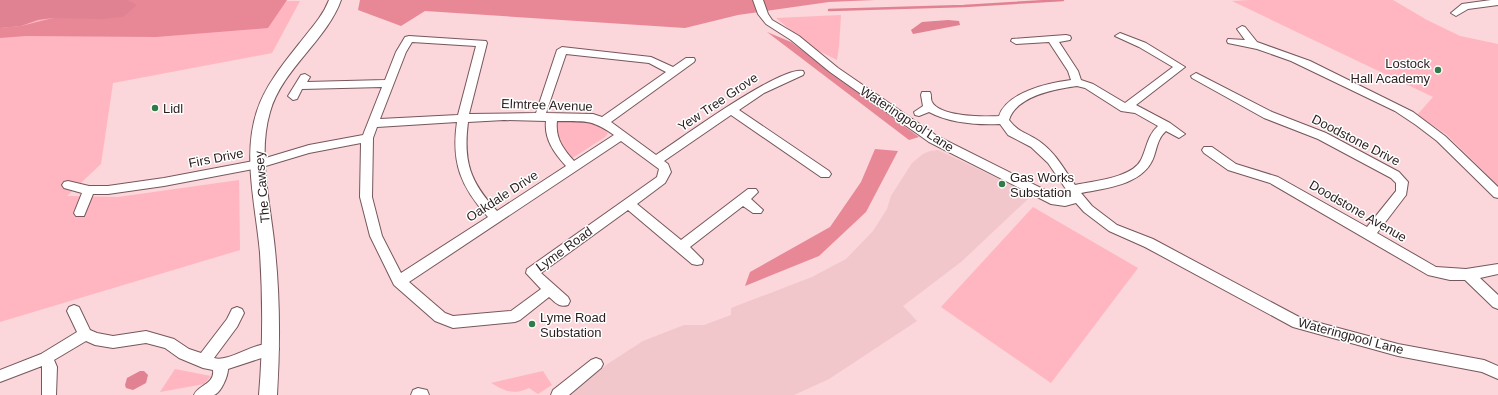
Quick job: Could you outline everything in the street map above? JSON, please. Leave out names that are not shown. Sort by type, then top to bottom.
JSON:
[{"type":"street","name":"The Cawsey","points":[[268,395],[272,349],[272,310],[259,164],[258,131],[264,110],[273,91],[324,19],[335,0]]},
{"type":"street","name":"Wateringpool Lane","points":[[758,0],[762,14],[768,22],[795,38],[834,70],[933,139],[1055,201],[1065,201],[1075,194],[1131,174],[1143,166],[1152,149],[1153,137],[1158,130],[1166,126]]},
{"type":"street","points":[[1456,13],[1465,6],[1498,2]]},
{"type":"street","points":[[1242,29],[1253,44]]},
{"type":"street","points":[[1120,36],[1137,36],[1143,46],[1180,67],[1125,108]]},
{"type":"street","points":[[1016,41],[1066,38]]},
{"type":"street","points":[[1052,39],[1073,71],[1077,82]]},
{"type":"street","name":"Lyme Road","points":[[462,120],[468,89],[482,43],[409,40],[401,52],[367,138],[367,202],[376,236],[399,281],[440,317],[453,322],[507,318],[515,316],[550,289],[532,273],[640,195]]},
{"type":"street","points":[[1232,41],[1253,44],[1286,54],[1390,103],[1444,141],[1498,194]]},
{"type":"street","points":[[540,116],[562,50],[651,60],[674,72]]},
{"type":"street","points":[[603,122],[690,60]]},
{"type":"street","name":"Yew Tree Grove","points":[[656,161],[766,87],[799,73]]},
{"type":"street","name":"Doodstone Drive","points":[[1196,76],[1268,115],[1322,136],[1394,175],[1402,182],[1402,192],[1368,234]]},
{"type":"street","points":[[293,96],[302,82],[389,83]]},
{"type":"street","points":[[926,95],[927,104],[930,107],[954,117],[991,121],[1003,120],[1006,111],[1029,94],[1047,87],[1077,82],[1089,86],[1125,108],[1137,109],[1179,134]]},
{"type":"street","points":[[919,112],[930,107]]},
{"type":"street","points":[[731,110],[825,174]]},
{"type":"street","name":"Elmtree Avenue","points":[[374,123],[540,116],[593,118],[603,122],[664,167],[665,175],[661,180],[640,195]]},
{"type":"street","points":[[552,116],[550,128],[553,140],[559,152],[573,167]]},
{"type":"street","points":[[462,120],[461,152],[463,170],[474,192],[496,217]]},
{"type":"street","name":"Wateringpool Lane","points":[[1003,120],[1012,132],[1035,144],[1052,160],[1075,194],[1088,209],[1113,228],[1149,243],[1298,323],[1398,350],[1484,366],[1498,373]]},
{"type":"street","name":"Oakdale Drive","points":[[399,281],[621,136]]},
{"type":"street","name":"Firs Drive","points":[[68,185],[89,190],[108,190],[137,186],[259,164],[315,148],[367,138]]},
{"type":"street","name":"Doodstone Avenue","points":[[1208,150],[1232,167],[1274,180],[1433,271],[1447,275],[1469,275],[1498,269]]},
{"type":"street","points":[[80,214],[89,190]]},
{"type":"street","points":[[681,247],[747,196],[757,210]]},
{"type":"street","points":[[628,203],[697,260]]},
{"type":"street","points":[[1469,275],[1498,303]]},
{"type":"street","points":[[550,289],[563,301]]},
{"type":"street","points":[[74,311],[85,334],[95,339],[113,342],[146,337],[169,343],[184,354],[204,362],[220,366],[242,357],[272,349]]},
{"type":"street","points":[[204,362],[232,324],[237,313]]},
{"type":"street","points":[[0,376],[46,358],[85,334]]},
{"type":"street","points":[[46,358],[50,367],[49,395]]},
{"type":"street","points":[[558,395],[596,364]]},
{"type":"street","points":[[201,395],[213,388],[221,374],[220,366]]},
{"type":"shaded area","points":[[0,0],[300,1],[272,53],[113,83],[101,164],[67,196],[118,197],[239,180],[240,250],[0,322]]},
{"type":"shaded area","points":[[0,0],[127,0],[137,5],[123,17],[101,19],[53,18],[38,20],[21,26],[0,28]]},
{"type":"shaded area","points":[[124,0],[287,0],[268,28],[156,37],[26,36],[0,38],[0,28],[21,26]]},
{"type":"shaded area","points":[[360,0],[875,0],[829,2],[738,15],[685,28],[425,11],[401,26],[358,10]]},
{"type":"shaded area","name":"Lostock Hall Academy","points":[[1393,0],[1427,20],[1460,36],[1498,44],[1498,186],[1446,134],[1417,115],[1433,97],[1232,1]]},
{"type":"shaded area","points":[[841,15],[837,60],[811,47],[776,18]]},
{"type":"shaded area","points":[[948,20],[959,21],[960,25],[913,34],[911,30],[922,22]]},
{"type":"shaded area","points":[[767,32],[791,42],[919,137],[909,140]]},
{"type":"shaded area","points":[[555,121],[592,122],[608,133],[605,137],[571,159],[557,139]]},
{"type":"shaded area","points":[[875,149],[898,151],[866,212],[819,256],[745,286],[750,272],[830,227],[861,182]]},
{"type":"shaded area","points":[[938,150],[1018,188],[1021,194],[1029,198],[961,262],[903,306],[917,321],[829,379],[794,395],[568,395],[609,363],[643,341],[684,325],[704,325],[731,315],[731,308],[812,277],[846,259],[873,231],[887,209],[891,196],[912,163],[923,154]]},
{"type":"shaded area","points":[[1033,207],[1138,268],[1051,383],[941,307]]},
{"type":"shaded area","points":[[175,369],[211,376],[204,384],[160,392]]},
{"type":"shaded area","points":[[140,371],[144,371],[148,375],[146,383],[133,390],[126,388],[125,385],[127,378]]},
{"type":"shaded area","points":[[543,371],[552,385],[538,394],[529,388],[510,392],[491,383]]},
{"type":"waterway","points":[[829,10],[964,6],[1063,0]]},
{"type":"place","name":"Lostock Hall Academy","points":[[1438,70]]},
{"type":"place","name":"Lidl","points":[[155,108]]},
{"type":"place","name":"Gas Works Substation","points":[[1002,184]]},
{"type":"place","name":"Lyme Road Substation","points":[[532,324]]}]
